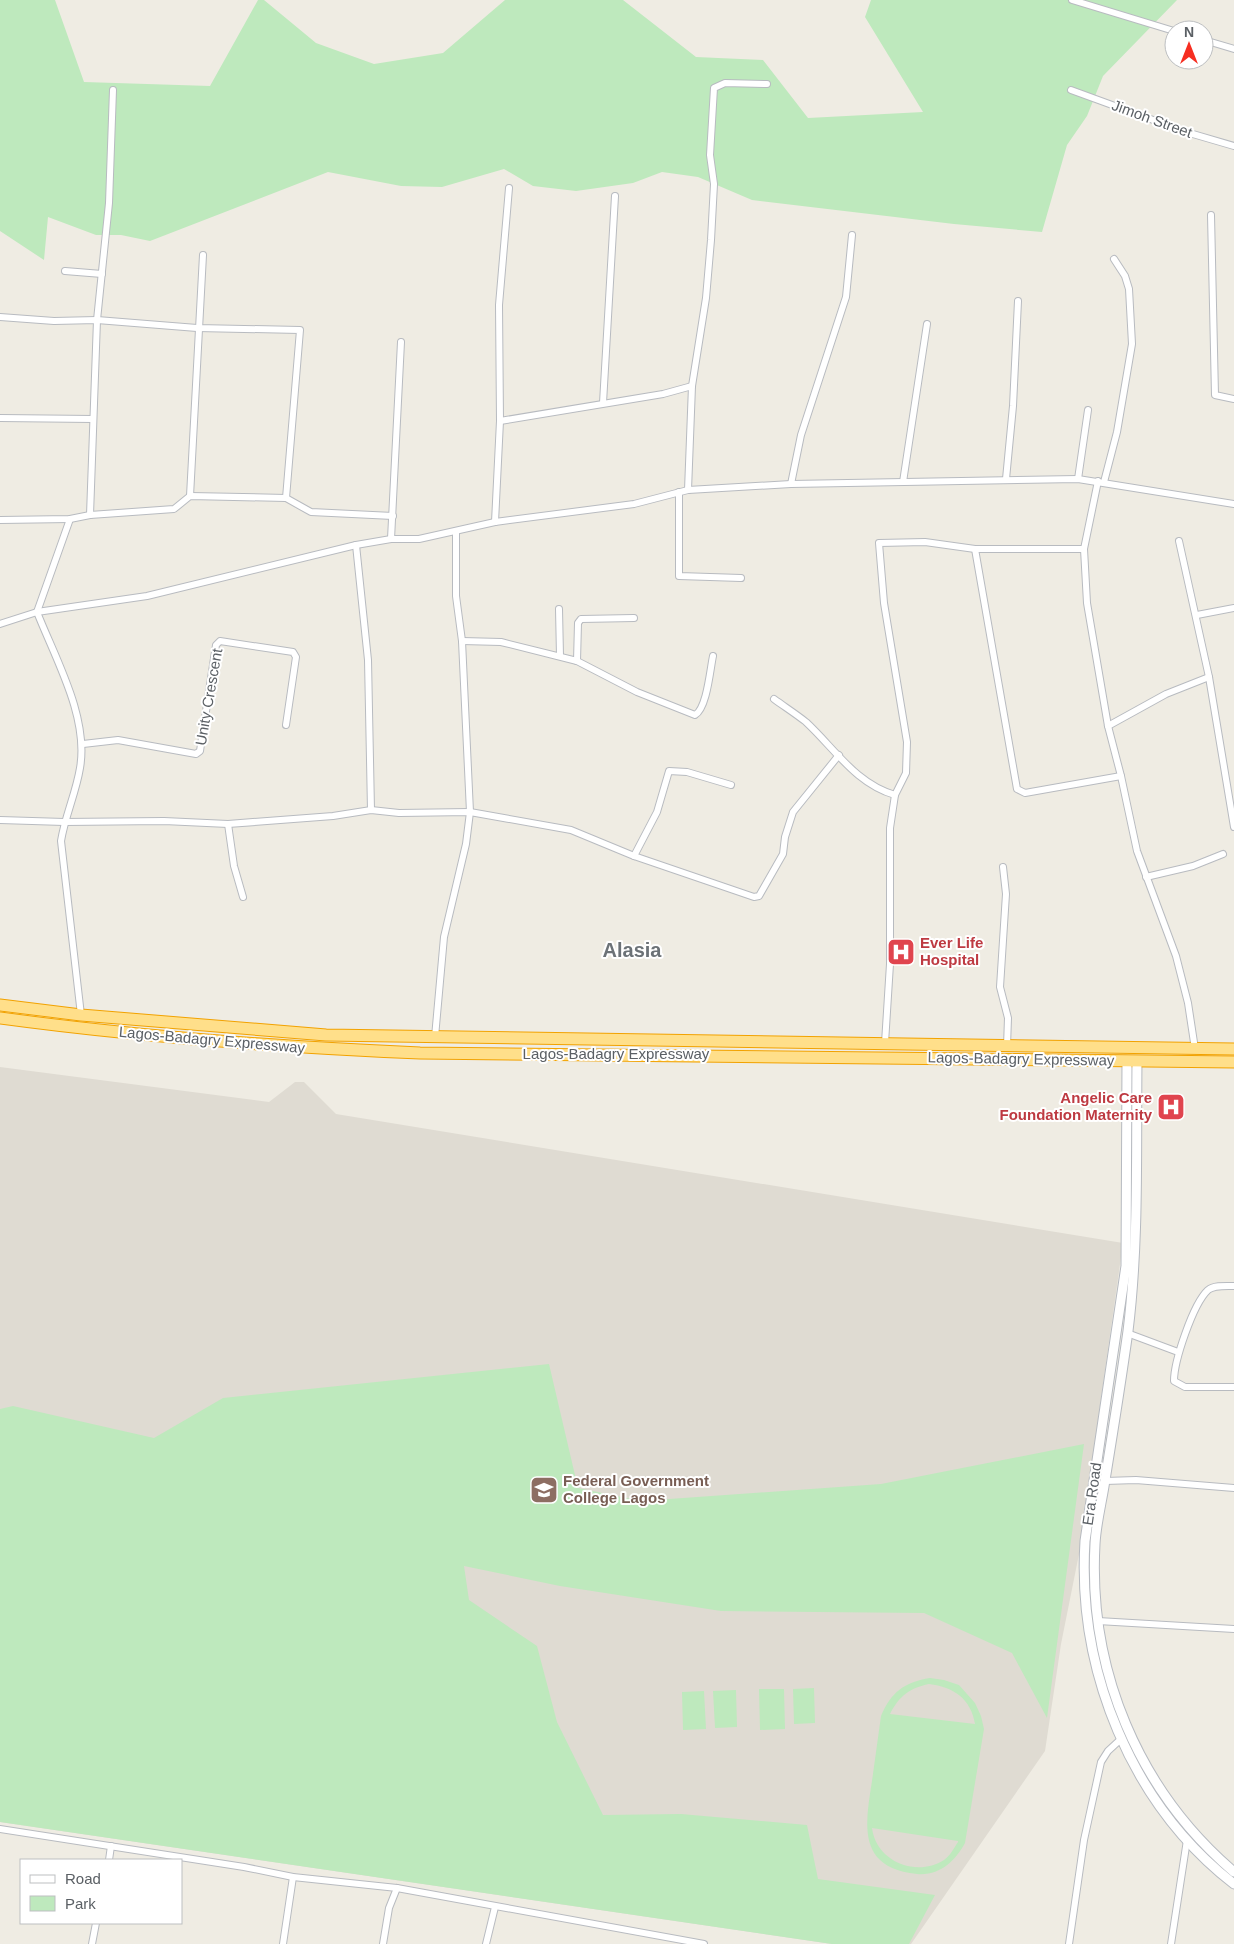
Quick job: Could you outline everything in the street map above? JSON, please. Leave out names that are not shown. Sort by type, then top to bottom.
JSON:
[{"type":"highway","name":"Lagos-Badagry Expressway","points":[[0,1005],[81,1015],[326,1034],[1234,1049]]},
{"type":"highway","name":"Lagos-Badagry Expressway","points":[[0,1018],[140,1036],[298,1048],[420,1053],[776,1055],[1234,1062]]},
{"type":"main road","points":[[1132,1061],[1136,1237],[1127,1332],[1095,1542],[1098,1621],[1105,1679],[1133,1742],[1164,1796],[1192,1832],[1234,1872]]},
{"type":"main road","name":"Era Road","points":[[1132,1061],[1126,1266],[1084,1561],[1088,1625],[1121,1739],[1137,1771],[1159,1805],[1187,1840],[1234,1884]]},
{"type":"street","points":[[1072,0],[1164,28]]},
{"type":"street","points":[[1214,43],[1234,49]]},
{"type":"street","points":[[688,490],[692,386],[706,298],[711,240],[714,184],[710,155],[714,88],[725,84],[767,84]]},
{"type":"street","points":[[90,515],[97,320],[109,203],[110,109],[113,90]]},
{"type":"street","name":"Jimoh Street","points":[[1071,90],[1186,132],[1234,146]]},
{"type":"street","points":[[495,522],[500,421],[500,305],[509,188]]},
{"type":"street","points":[[603,403],[615,196]]},
{"type":"street","points":[[1211,216],[1216,395],[1234,399]]},
{"type":"street","points":[[791,484],[800,435],[846,297],[852,235]]},
{"type":"street","points":[[190,496],[203,255]]},
{"type":"street","points":[[1114,260],[1125,276],[1130,288],[1132,344],[1118,432],[1101,481],[1084,549],[1088,602],[1108,726],[1137,851],[1176,956],[1188,1003],[1195,1049]]},
{"type":"street","points":[[65,271],[102,274]]},
{"type":"street","points":[[1006,479],[1013,406],[1018,301]]},
{"type":"street","points":[[0,317],[54,321],[97,320],[198,328],[300,330],[286,498]]},
{"type":"street","points":[[903,482],[927,324]]},
{"type":"street","points":[[391,539],[401,342]]},
{"type":"street","points":[[500,421],[663,394],[692,386]]},
{"type":"street","points":[[1078,479],[1088,410]]},
{"type":"street","points":[[0,418],[93,419]]},
{"type":"street","points":[[0,624],[37,612],[147,596],[391,539],[419,539],[495,522],[634,504],[688,490],[791,484],[1078,479],[1101,481],[1234,504]]},
{"type":"street","points":[[679,492],[679,576],[741,578]]},
{"type":"street","points":[[0,520],[70,519],[90,515],[174,509],[190,496],[286,498],[312,512],[393,516]]},
{"type":"street","points":[[70,519],[37,612],[79,718],[82,744],[81,767],[64,822],[61,841],[64,881],[81,1015]]},
{"type":"street","points":[[436,1037],[444,937],[466,844],[470,812],[462,641],[456,596],[456,531]]},
{"type":"street","points":[[1180,541],[1209,677],[1234,827]]},
{"type":"street","points":[[885,1043],[890,964],[890,828],[896,795],[906,773],[907,742],[884,603],[879,543],[925,542],[975,549],[1084,549]]},
{"type":"street","points":[[356,546],[368,660],[371,810]]},
{"type":"street","points":[[975,549],[1017,789],[1025,792],[1121,776]]},
{"type":"street","points":[[1196,615],[1234,608]]},
{"type":"street","points":[[559,609],[560,656]]},
{"type":"street","points":[[577,661],[578,622],[581,619],[634,618]]},
{"type":"street","name":"Unity Crescent","points":[[82,744],[118,740],[196,754],[200,752],[216,644],[220,641],[293,652],[296,657],[286,725]]},
{"type":"street","points":[[462,641],[500,642],[577,661],[637,692],[695,715],[699,712],[705,698],[713,656]]},
{"type":"street","points":[[1108,726],[1166,694],[1209,677]]},
{"type":"street","points":[[774,699],[805,722],[839,755],[857,776],[872,787],[896,795]]},
{"type":"street","points":[[0,820],[64,822],[164,820],[228,824],[333,816],[371,810],[399,813],[470,812],[571,830],[634,856],[754,897],[759,896],[783,854],[785,837],[793,812],[839,755]]},
{"type":"street","points":[[634,856],[657,812],[669,771],[687,772],[731,785]]},
{"type":"street","points":[[228,824],[235,872],[243,897]]},
{"type":"street","points":[[1146,877],[1193,866],[1223,854]]},
{"type":"street","points":[[1003,867],[1006,894],[1000,987],[1008,1018],[1007,1046]]},
{"type":"street","points":[[1234,1286],[1221,1285],[1208,1290],[1199,1303],[1178,1352],[1174,1369],[1174,1381],[1185,1387],[1234,1388]]},
{"type":"street","points":[[1127,1332],[1178,1352]]},
{"type":"street","points":[[1105,1482],[1136,1480],[1234,1488]]},
{"type":"street","points":[[1098,1621],[1234,1629]]},
{"type":"street","points":[[1069,1944],[1084,1840],[1102,1762],[1108,1751],[1121,1739]]},
{"type":"street","points":[[0,1829],[244,1867],[293,1877],[397,1888],[495,1908],[704,1944]]},
{"type":"street","points":[[1171,1944],[1187,1840]]},
{"type":"street","points":[[109,1859],[112,1846]]},
{"type":"street","points":[[282,1944],[293,1877]]},
{"type":"street","points":[[382,1944],[389,1908],[397,1888]]},
{"type":"street","points":[[486,1944],[495,1908]]},
{"type":"street","points":[[92,1944],[96,1924]]},
{"type":"shaded area","name":"Federal Government College Lagos","points":[[0,1067],[269,1102],[295,1082],[304,1082],[336,1114],[1123,1243],[1079,1554],[1061,1644],[1045,1751],[911,1944],[832,1944],[0,1822]]},
{"type":"green space","points":[[0,0],[55,0],[84,82],[210,86],[258,0],[264,0],[316,43],[374,64],[443,53],[505,0],[623,0],[696,57],[763,60],[808,118],[923,112],[865,17],[871,0],[1177,0],[1103,76],[1087,116],[1067,145],[1042,232],[954,224],[752,200],[698,177],[662,172],[633,183],[576,191],[533,186],[504,169],[442,187],[401,186],[328,172],[150,241],[121,235],[96,235],[48,217],[44,260],[0,231]]},
{"type":"green space","points":[[549,1364],[578,1488],[641,1501],[881,1484],[1084,1444],[1047,1718],[1012,1653],[924,1613],[721,1611],[560,1586],[464,1566],[469,1600],[537,1646],[557,1722],[603,1815],[681,1814],[807,1825],[818,1879],[935,1895],[909,1944],[832,1944],[0,1822],[0,1409],[13,1406],[154,1438],[223,1398]]},
{"type":"green space","points":[[930,1678],[959,1685],[975,1703],[984,1729],[965,1843],[957,1856],[940,1870],[933,1873],[917,1874],[898,1870],[884,1863],[875,1854],[869,1842],[867,1828],[881,1716],[894,1694],[906,1685]],"holes":[[[929,1684],[946,1688],[960,1696],[970,1708],[975,1724],[890,1714],[897,1702],[906,1694],[916,1688]],[[872,1828],[958,1841],[958,1842],[944,1860],[933,1865],[910,1866],[899,1863],[889,1857],[875,1840]]]},
{"type":"green space","points":[[814,1688],[815,1723],[794,1724],[793,1689]]},
{"type":"green space","points":[[759,1689],[784,1689],[785,1729],[760,1730]]},
{"type":"green space","points":[[736,1690],[737,1727],[715,1728],[713,1691]]},
{"type":"green space","points":[[704,1691],[706,1729],[683,1730],[682,1692]]},
{"type":"place","name":"Ever Life Hospital","points":[[901,952]]},
{"type":"place","name":"Angelic Care Foundation Maternity","points":[[1171,1107]]},
{"type":"place","name":"Federal Government College Lagos","points":[[544,1490]]},
{"type":"district","name":"Alasia","points":[[632,950]]}]
